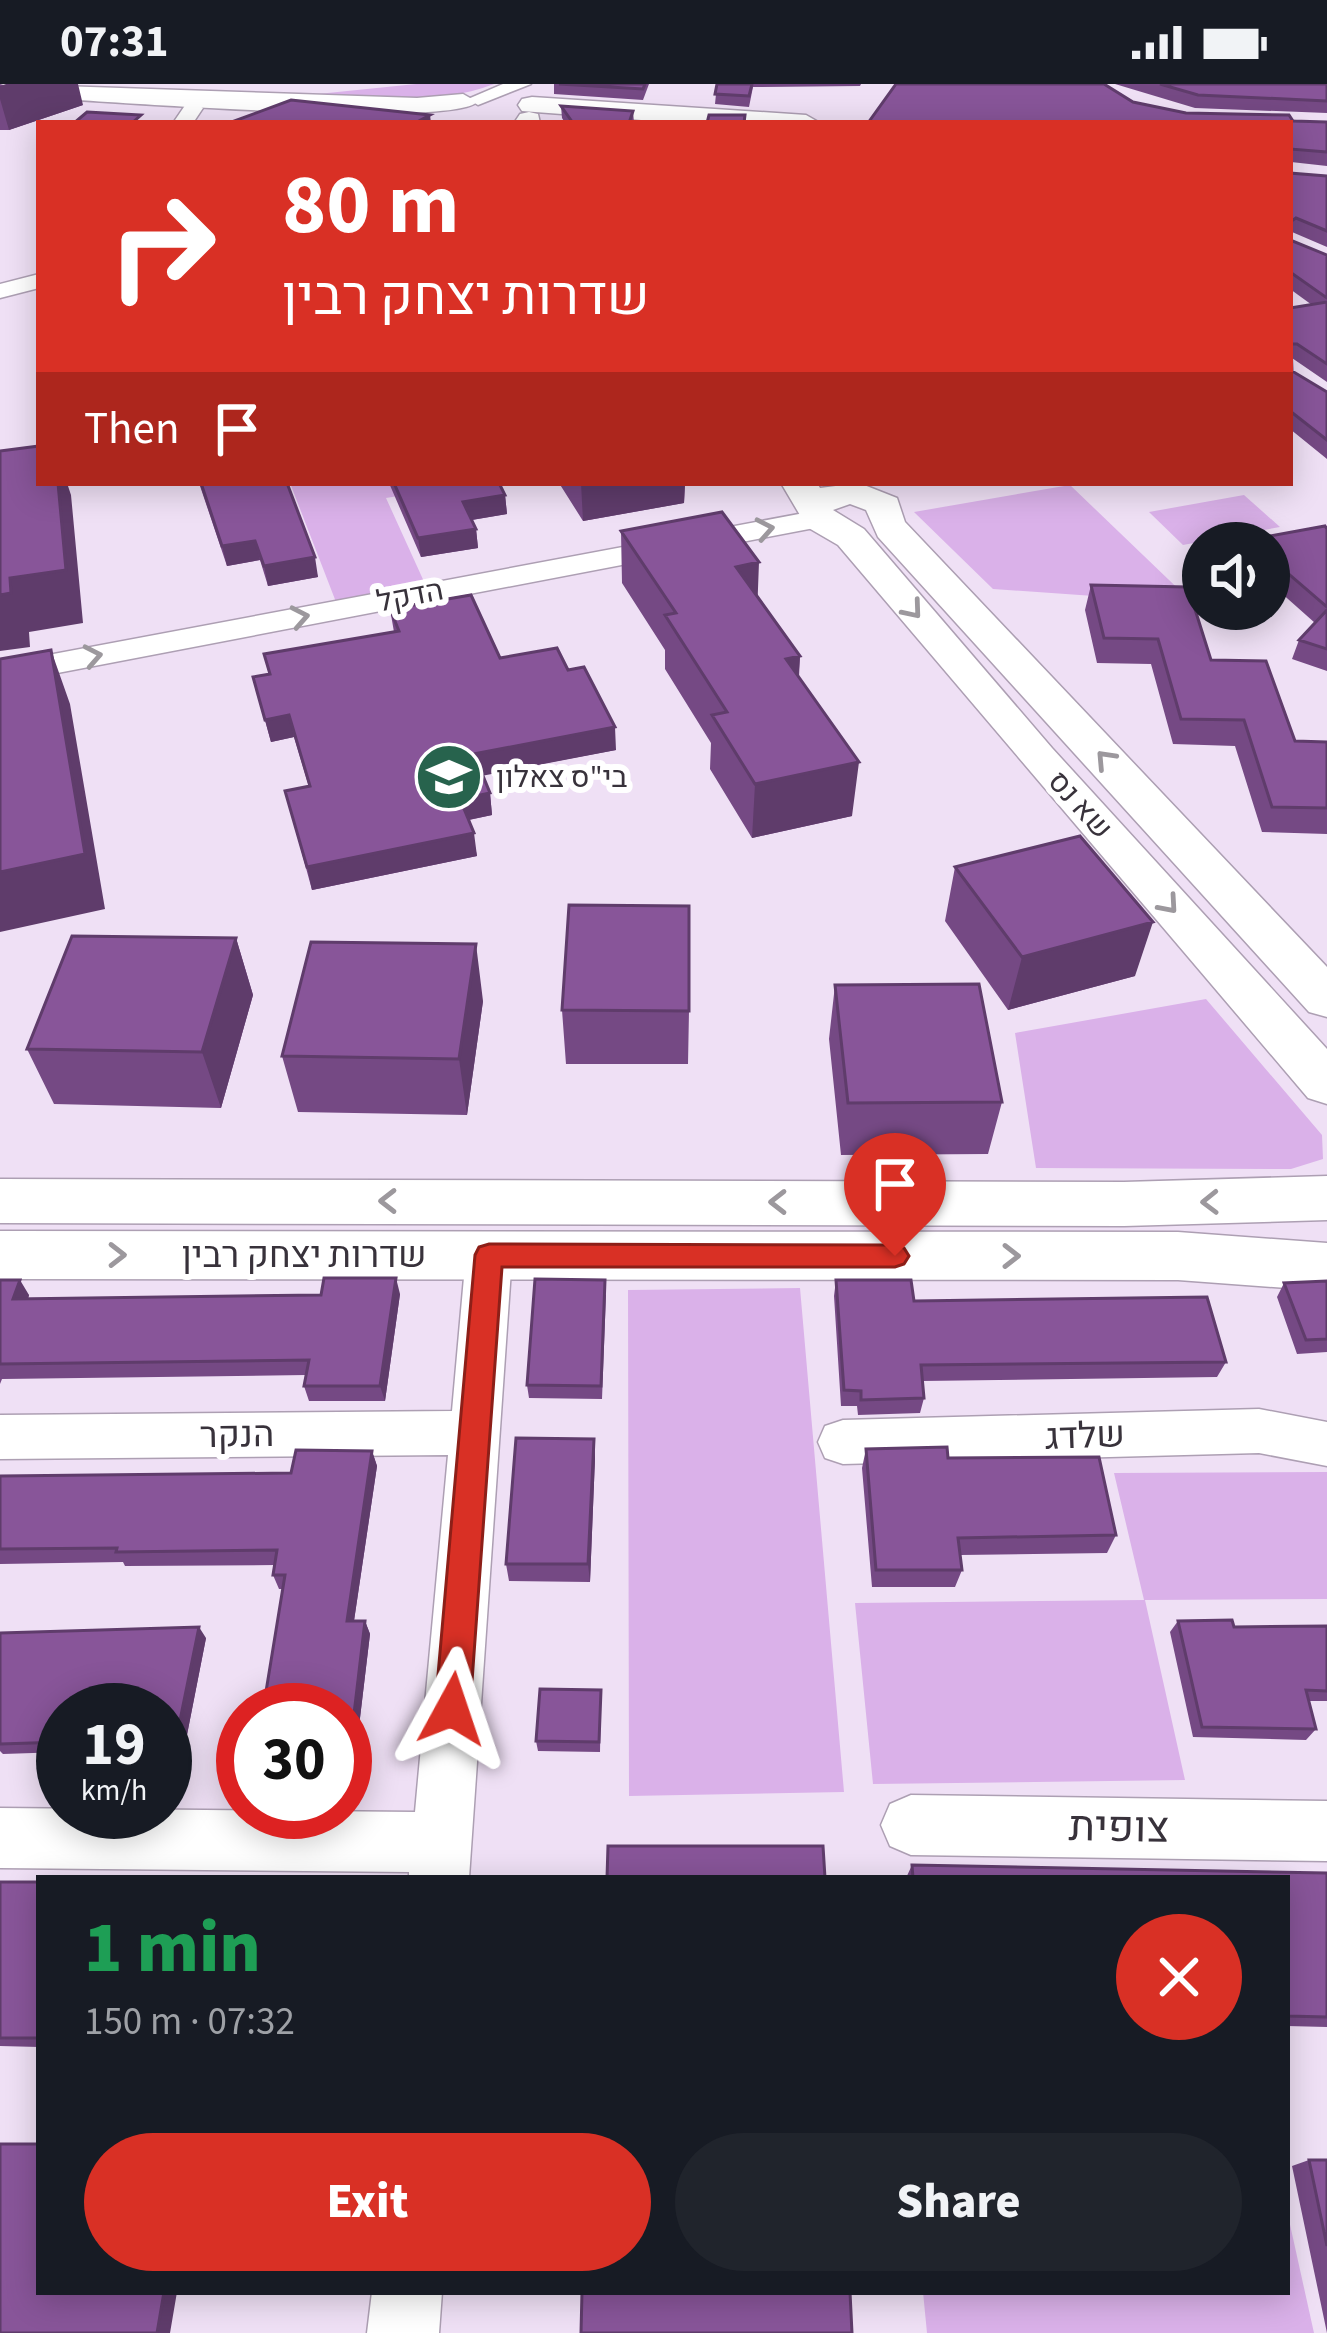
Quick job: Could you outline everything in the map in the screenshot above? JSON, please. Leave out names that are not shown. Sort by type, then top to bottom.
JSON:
[{"type":"main road","points":[[0,87],[465,111]]},
{"type":"main road","points":[[0,96],[188,116],[527,107],[757,120]]},
{"type":"street","points":[[0,291],[36,282]]},
{"type":"street","name":"הדקל","points":[[0,674],[837,504]]},
{"type":"street","name":"שא נס","points":[[837,504],[1327,999]]},
{"type":"street","name":"שא נס","points":[[837,504],[851,536],[1037,757],[1327,1084]]},
{"type":"street","name":"שדרות יצחק רבין","points":[[0,1201],[1145,1204],[1327,1198]]},
{"type":"street","name":"שדרות יצחק רבין","points":[[0,1255],[1178,1256],[1327,1267]]},
{"type":"street","points":[[0,1838],[441,1860],[489,1255]]},
{"type":"street","name":"שלדג","points":[[843,1442],[1259,1431],[1327,1444]]},
{"type":"street","name":"הנקר","points":[[0,1437],[475,1433]]},
{"type":"street","name":"צופית","points":[[910,1825],[1327,1831]]},
{"type":"street","points":[[403,2333],[406,2295]]},
{"type":"shaded area","points":[[416,84],[494,84],[426,98],[308,95]]},
{"type":"shaded area","points":[[291,486],[459,486],[386,498],[426,586],[336,602]]},
{"type":"shaded area","points":[[1071,486],[1182,592],[1182,602],[993,589],[914,512]]},
{"type":"shaded area","points":[[1244,495],[1274,522],[1182,522],[1182,544],[1149,512]]},
{"type":"shaded area","points":[[1206,999],[1322,1135],[1323,1159],[1291,1169],[1036,1168],[1015,1033]]},
{"type":"shaded area","points":[[800,1288],[844,1792],[629,1796],[628,1290]]},
{"type":"shaded area","points":[[1327,1472],[1327,1599],[1145,1600],[1185,1780],[873,1784],[855,1603],[1144,1600],[1114,1473]]},
{"type":"shaded area","points":[[1290,2225],[1314,2333],[927,2333],[923,2295],[1290,2295]]},
{"type":"building","points":[[559,84],[645,84],[643,89]]},
{"type":"building","points":[[717,84],[752,84],[749,96],[715,94]]},
{"type":"building","points":[[896,84],[1104,84],[1133,102],[1186,113],[1289,115],[1292,120],[870,120]]},
{"type":"building","points":[[1160,84],[1327,84],[1327,101],[1198,95]]},
{"type":"building","points":[[291,100],[430,115],[421,120],[237,120]]},
{"type":"building","points":[[561,106],[633,111],[630,120],[571,120]]},
{"type":"building","points":[[87,112],[141,115],[135,120],[78,120]]},
{"type":"building","points":[[709,115],[745,115],[744,120],[708,120]]},
{"type":"building","points":[[1293,121],[1327,122],[1327,152],[1293,149]]},
{"type":"building","points":[[1293,173],[1327,176],[1327,231],[1293,220]]},
{"type":"building","points":[[1293,241],[1327,255],[1327,298],[1293,274]]},
{"type":"building","points":[[1327,302],[1327,364],[1293,344],[1293,308]]},
{"type":"building","points":[[1293,372],[1327,392],[1327,440],[1293,413]]},
{"type":"building","points":[[36,446],[36,486],[58,486],[66,570],[10,578],[11,593],[0,595],[0,451]]},
{"type":"building","points":[[202,486],[288,486],[315,557],[264,566],[255,541],[222,546]]},
{"type":"building","points":[[395,486],[500,486],[505,495],[463,502],[476,529],[418,538]]},
{"type":"building","points":[[722,512],[759,562],[736,567],[800,656],[786,659],[859,762],[755,784],[712,715],[727,712],[665,615],[676,613],[621,531]]},
{"type":"building","points":[[1327,529],[1327,607],[1290,575],[1290,532]]},
{"type":"building","points":[[1091,585],[1182,587],[1182,630],[1202,630],[1211,660],[1266,661],[1295,741],[1327,742],[1327,808],[1272,807],[1244,720],[1181,719],[1158,639],[1104,638]]},
{"type":"building","points":[[471,595],[500,658],[557,648],[568,670],[584,667],[615,727],[474,754],[490,793],[460,799],[474,833],[307,867],[285,791],[310,786],[289,715],[265,720],[253,677],[270,674],[264,654],[399,631],[390,609]]},
{"type":"building","points":[[1327,610],[1327,649],[1299,640]]},
{"type":"building","points":[[51,650],[85,854],[0,872],[0,659]]},
{"type":"building","points":[[1080,836],[1153,922],[1022,957],[955,867]]},
{"type":"building","points":[[569,905],[689,906],[689,1011],[562,1010]]},
{"type":"building","points":[[72,936],[236,938],[202,1052],[27,1049]]},
{"type":"building","points":[[311,942],[476,944],[459,1059],[282,1056]]},
{"type":"building","points":[[979,984],[1002,1102],[848,1103],[835,985]]},
{"type":"building","points":[[324,1278],[396,1278],[380,1386],[304,1386],[309,1360],[0,1364],[0,1280],[20,1280],[13,1299],[321,1295]]},
{"type":"building","points":[[535,1279],[605,1280],[601,1386],[527,1385]]},
{"type":"building","points":[[836,1280],[911,1280],[914,1301],[1207,1297],[1226,1362],[921,1365],[924,1398],[861,1400],[861,1391],[844,1390]]},
{"type":"building","points":[[1327,1281],[1327,1339],[1306,1340],[1284,1283]]},
{"type":"building","points":[[516,1438],[594,1439],[588,1564],[506,1564]]},
{"type":"building","points":[[947,1447],[948,1458],[1099,1457],[1116,1535],[958,1538],[962,1570],[876,1570],[866,1449]]},
{"type":"building","points":[[296,1450],[372,1451],[347,1621],[365,1621],[358,1683],[267,1683],[285,1575],[273,1575],[277,1550],[0,1549],[0,1476],[291,1473]]},
{"type":"building","points":[[1232,1620],[1234,1627],[1327,1626],[1327,1691],[1306,1690],[1316,1729],[1202,1727],[1178,1621]]},
{"type":"building","points":[[199,1627],[188,1683],[36,1683],[36,1743],[0,1744],[0,1633]]},
{"type":"building","points":[[540,1689],[601,1690],[599,1742],[536,1741]]},
{"type":"building","points":[[608,1846],[823,1846],[825,1875],[607,1875]]},
{"type":"building","points":[[912,1865],[1327,1873],[1327,2017],[1290,2016],[1290,1875],[913,1875]]},
{"type":"building","points":[[0,1882],[36,1882],[36,2038],[0,2038]]},
{"type":"building","points":[[0,2144],[36,2144],[36,2295],[163,2295],[157,2333],[0,2333]]},
{"type":"building","points":[[1309,2160],[1327,2160],[1327,2246]]},
{"type":"building","points":[[582,2295],[850,2295],[852,2333],[581,2333]]},
{"type":"place","name":"בי\"ס צאלון","points":[[449,777]]},
{"type":"route","points":[[452,1709],[489,1255],[895,1256]]}]
